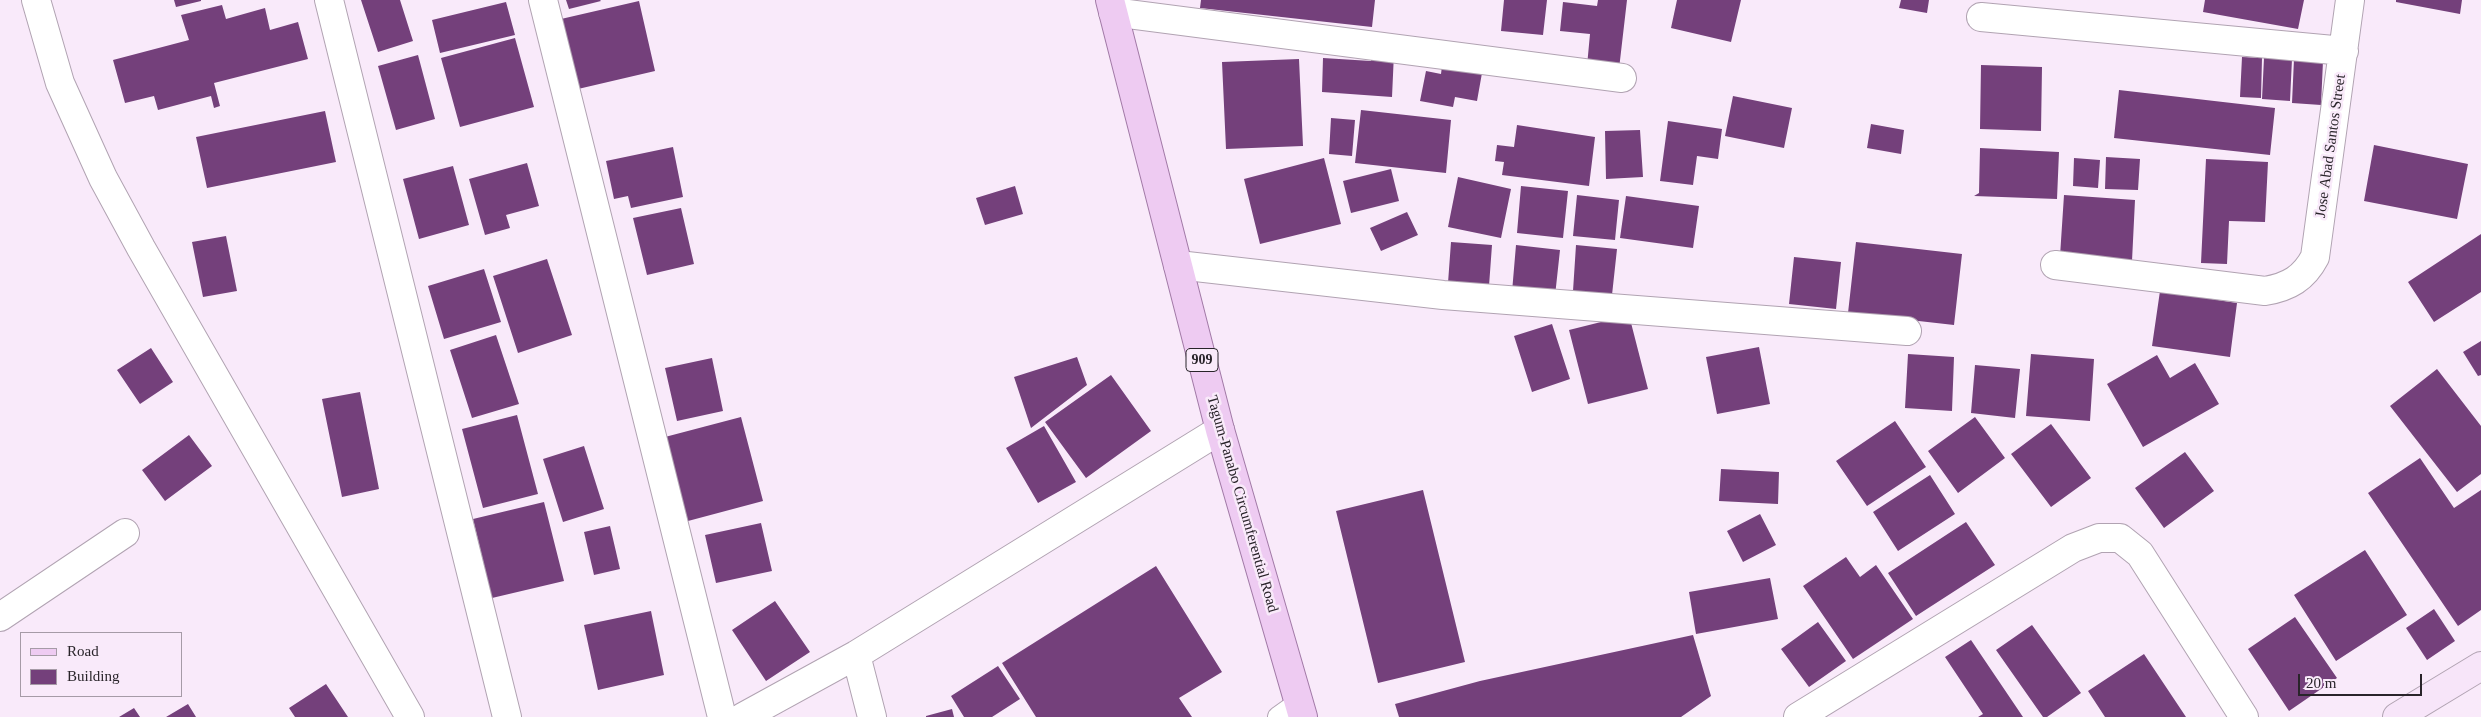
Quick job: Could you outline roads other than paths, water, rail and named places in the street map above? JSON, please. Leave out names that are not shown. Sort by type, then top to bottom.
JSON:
[{"type":"main road","name":"Tagum-Panabo Circumferential Road","points":[[1111,6],[1293,712]]},
{"type":"street","points":[[36,0],[60,83],[103,178],[141,248],[410,717]]},
{"type":"street","points":[[328,0],[507,717]]},
{"type":"street","points":[[543,0],[722,717]]},
{"type":"street","name":"Jose Abad Santos Street","points":[[2056,265],[2265,291],[2280,289],[2294,283],[2308,271],[2315,257],[2350,0]]},
{"type":"street","points":[[1111,6],[1622,78]]},
{"type":"street","points":[[1981,16],[2344,51]]},
{"type":"street","points":[[1178,265],[1443,295],[1907,331]]},
{"type":"street","points":[[743,717],[856,655],[1220,430]]},
{"type":"street","points":[[0,617],[125,533]]},
{"type":"street","points":[[1798,717],[2074,548],[2099,538],[2120,538],[2140,554],[2244,717]]},
{"type":"street","points":[[856,655],[872,717]]},
{"type":"street","points":[[2397,717],[2481,666]]}]
